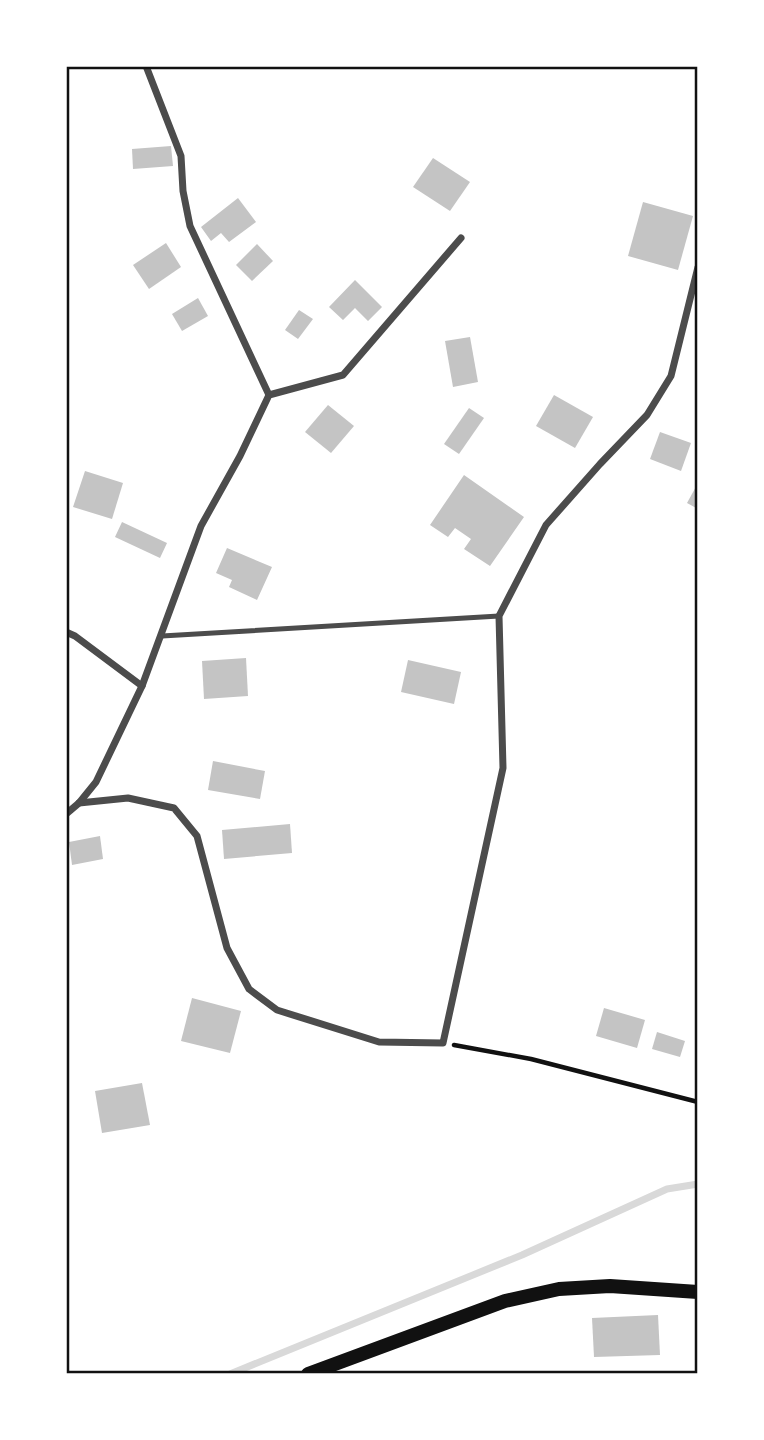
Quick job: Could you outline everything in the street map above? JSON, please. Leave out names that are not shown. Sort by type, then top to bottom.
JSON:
[{"type":"main road","points":[[308,1374],[505,1301],[559,1289],[610,1286],[698,1292]]},
{"type":"street","points":[[146,66],[181,156],[183,191],[190,226],[270,395]]},
{"type":"street","points":[[66,814],[96,782],[142,686],[201,526],[270,395],[343,375],[461,238]]},
{"type":"street","points":[[79,803],[128,798],[174,808],[197,836],[227,948],[249,989],[277,1010],[379,1042],[443,1043],[503,768],[499,616],[546,525],[647,415],[671,376],[698,267]]},
{"type":"street","points":[[66,632],[142,686]]},
{"type":"lane","points":[[162,636],[499,616]]},
{"type":"path","points":[[443,1043],[531,1059],[698,1102]]},
{"type":"building","points":[[171,146],[173,166],[133,169],[132,149]]},
{"type":"building","points":[[433,158],[470,182],[450,211],[413,187]]},
{"type":"building","points":[[238,198],[256,222],[229,242],[221,233],[211,241],[201,227]]},
{"type":"building","points":[[643,202],[693,216],[678,270],[628,256]]},
{"type":"building","points":[[166,243],[181,267],[149,289],[133,265]]},
{"type":"building","points":[[257,244],[273,261],[252,281],[236,265]]},
{"type":"building","points":[[355,280],[382,307],[368,321],[355,308],[343,320],[329,307]]},
{"type":"building","points":[[198,298],[208,316],[182,331],[172,314]]},
{"type":"building","points":[[299,310],[313,319],[298,339],[285,330]]},
{"type":"building","points":[[470,337],[478,382],[453,387],[445,341]]},
{"type":"building","points":[[554,395],[593,417],[575,448],[536,426]]},
{"type":"building","points":[[328,405],[354,426],[331,453],[305,432]]},
{"type":"building","points":[[469,408],[484,418],[459,454],[444,444]]},
{"type":"building","points":[[660,432],[691,443],[681,471],[650,459]]},
{"type":"building","points":[[85,471],[123,483],[112,519],[73,507]]},
{"type":"building","points":[[464,475],[524,517],[490,566],[464,549],[471,539],[455,528],[448,537],[430,525]]},
{"type":"building","points":[[698,483],[698,509],[687,503]]},
{"type":"building","points":[[122,522],[167,543],[160,558],[115,537]]},
{"type":"building","points":[[227,548],[272,567],[257,600],[229,587],[232,580],[216,573]]},
{"type":"building","points":[[246,658],[248,696],[204,699],[202,661]]},
{"type":"building","points":[[408,660],[461,672],[454,704],[401,692]]},
{"type":"building","points":[[213,761],[265,771],[260,799],[208,790]]},
{"type":"building","points":[[290,824],[292,853],[224,859],[222,830]]},
{"type":"building","points":[[100,836],[103,859],[72,865],[69,842]]},
{"type":"building","points":[[192,998],[241,1011],[230,1053],[181,1041]]},
{"type":"building","points":[[604,1008],[645,1020],[637,1048],[596,1036]]},
{"type":"building","points":[[657,1032],[685,1041],[680,1057],[652,1049]]},
{"type":"building","points":[[142,1083],[150,1125],[102,1133],[95,1091]]},
{"type":"building","points":[[658,1315],[660,1355],[594,1357],[592,1318]]},
{"type":"waterway","points":[[230,1374],[522,1255],[667,1189],[698,1184]]}]
